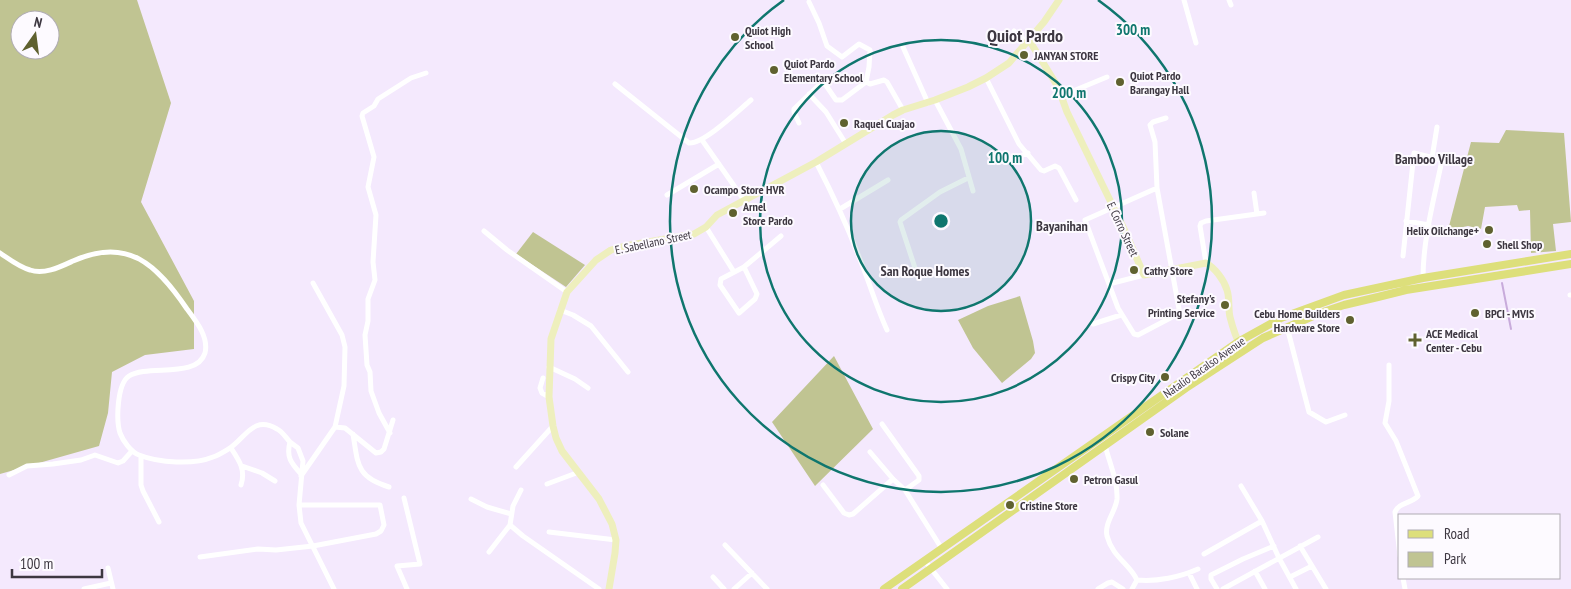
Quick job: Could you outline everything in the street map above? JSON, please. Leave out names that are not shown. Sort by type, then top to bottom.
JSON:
[{"type":"main road","name":"Natalio Bacalso Avenue","points":[[884,589],[1238,342],[1281,318],[1344,295],[1423,278],[1571,254]]},
{"type":"main road","name":"Natalio Bacalso Avenue","points":[[902,589],[1242,350],[1264,338],[1344,305],[1384,295],[1571,264]]},
{"type":"street","name":"E. Sabellano Street","points":[[609,589],[613,572],[616,540],[612,524],[603,506],[562,451],[553,426],[549,397],[551,339],[568,292],[596,260],[611,250],[694,234],[706,227],[718,215],[816,162],[903,110],[932,102],[986,78],[1009,63],[1044,22],[1059,0]]},
{"type":"street","points":[[1184,0],[1196,44]]},
{"type":"street","points":[[799,123],[794,109],[822,83],[836,100],[842,100],[866,82],[870,67],[869,49],[859,44],[844,57],[840,57],[827,46],[809,2]]},
{"type":"street","points":[[1014,31],[1028,41]]},
{"type":"street","name":"E. Corro Street","points":[[1028,41],[1058,86],[1067,112],[1124,229],[1144,275]]},
{"type":"street","points":[[903,47],[932,102],[961,149],[973,191]]},
{"type":"street","points":[[390,432],[379,413],[371,392],[370,372],[366,355],[365,335],[368,321],[368,299],[375,280],[373,262],[376,216],[368,187],[374,157],[362,116],[363,113],[374,106],[378,99],[411,78],[426,73]]},
{"type":"street","points":[[1061,96],[1107,77]]},
{"type":"street","points":[[986,78],[1019,144],[1039,168],[1044,171],[1055,166],[1059,168],[1076,200]]},
{"type":"street","points":[[866,82],[870,84],[884,80],[887,82],[903,110]]},
{"type":"street","points":[[615,84],[689,143],[702,140],[751,100]]},
{"type":"street","points":[[809,94],[826,112],[846,144]]},
{"type":"street","points":[[1157,188],[1085,220],[1121,315],[1134,334],[1138,335],[1176,315],[1178,309],[1157,188],[1155,142],[1150,125],[1155,121],[1166,118]]},
{"type":"street","points":[[1432,158],[1437,127]]},
{"type":"street","points":[[702,140],[744,200]]},
{"type":"street","points":[[1403,256],[1414,152],[1442,160],[1429,225],[1423,278]]},
{"type":"street","points":[[1004,162],[1028,153]]},
{"type":"street","points":[[816,162],[840,209],[876,306],[887,330]]},
{"type":"street","points":[[667,195],[719,164]]},
{"type":"street","points":[[915,268],[900,222],[901,220],[940,192],[968,178]]},
{"type":"street","points":[[840,209],[888,180]]},
{"type":"street","points":[[1254,194],[1257,214]]},
{"type":"street","points":[[1206,263],[1201,223],[1264,214]]},
{"type":"street","points":[[1406,222],[1429,225]]},
{"type":"street","points":[[706,227],[734,272]]},
{"type":"street","points":[[484,231],[507,250],[568,292]]},
{"type":"street","points":[[744,267],[757,294],[755,299],[739,313],[720,285],[721,279],[744,267],[781,236]]},
{"type":"street","points":[[0,253],[30,270],[41,271],[50,270],[88,254],[112,251],[123,253],[147,263],[163,277],[198,324],[204,335],[206,348],[204,355],[198,363],[188,367],[136,372],[127,377],[122,386],[117,412],[120,433],[132,451],[141,456],[168,462],[187,462],[206,459],[231,448],[245,432],[252,428],[266,424],[279,429],[298,448],[303,461],[299,505],[301,523],[334,589]]},
{"type":"street","points":[[1109,284],[1206,263],[1221,278],[1227,290],[1230,317],[1242,350]]},
{"type":"street","points":[[301,475],[335,427],[344,386],[345,346],[342,335],[313,283]]},
{"type":"street","points":[[560,310],[573,315],[591,326],[628,372]]},
{"type":"street","points":[[1093,324],[1121,315]]},
{"type":"street","points":[[1287,327],[1309,412],[1326,422],[1345,415]]},
{"type":"street","points":[[1389,365],[1389,401],[1385,423],[1396,441],[1418,494],[1415,500],[1400,505],[1395,512],[1398,538]]},
{"type":"street","points":[[549,368],[575,378],[588,388]]},
{"type":"street","points":[[543,378],[540,388],[542,393],[549,397]]},
{"type":"street","points":[[335,427],[345,428],[376,453],[384,449],[394,420]]},
{"type":"street","points":[[882,424],[919,476],[919,480],[905,490]]},
{"type":"street","points":[[516,468],[553,426]]},
{"type":"street","points":[[352,433],[358,466],[369,478],[390,487]]},
{"type":"street","points":[[290,442],[288,450],[291,463],[301,475]]},
{"type":"street","points":[[1105,445],[1117,492],[1116,504],[1106,532],[1115,555],[1133,572],[1137,580]]},
{"type":"street","points":[[231,448],[242,466],[243,478],[241,485]]},
{"type":"street","points":[[10,475],[27,466],[82,460],[96,456],[118,463],[123,461],[132,451]]},
{"type":"street","points":[[870,452],[893,480],[905,490],[942,549]]},
{"type":"street","points":[[141,456],[141,485],[159,522]]},
{"type":"street","points":[[242,466],[262,473],[275,481]]},
{"type":"street","points":[[547,484],[579,472]]},
{"type":"street","points":[[823,485],[844,513],[849,515],[853,514],[893,480]]},
{"type":"street","points":[[1242,486],[1296,589]]},
{"type":"street","points":[[489,552],[510,525],[513,506],[521,490]]},
{"type":"street","points":[[404,498],[420,564],[397,566],[407,589]]},
{"type":"street","points":[[471,499],[487,507],[511,514]]},
{"type":"street","points":[[200,557],[258,549],[276,550],[313,546],[376,534],[381,531],[384,525],[380,505],[299,505]]},
{"type":"street","points":[[1204,554],[1262,521]]},
{"type":"street","points":[[510,525],[599,589]]},
{"type":"street","points":[[549,532],[616,540]]},
{"type":"street","points":[[1224,589],[1318,537]]},
{"type":"street","points":[[725,545],[767,589]]},
{"type":"street","points":[[1217,589],[1211,579],[1211,575],[1274,546]]},
{"type":"street","points":[[1300,546],[1326,589]]},
{"type":"street","points":[[925,561],[947,589]]},
{"type":"street","points":[[1290,577],[1312,566]]},
{"type":"street","points":[[108,568],[113,589]]},
{"type":"street","points":[[1137,580],[1146,581],[1189,573],[1198,568]]},
{"type":"street","points":[[1255,571],[1265,589]]},
{"type":"street","points":[[734,589],[752,573]]},
{"type":"street","points":[[1189,573],[1196,589]]},
{"type":"street","points":[[713,577],[724,589]]},
{"type":"street","points":[[1132,589],[1137,580]]},
{"type":"street","points":[[1098,589],[1112,582],[1123,589]]},
{"type":"street","points":[[84,589],[111,583]]},
{"type":"green space","points":[[0,0],[137,0],[171,103],[141,202],[194,301],[194,349],[145,355],[112,372],[108,413],[99,446],[0,474]]},
{"type":"green space","points":[[1506,130],[1564,133],[1571,222],[1553,224],[1556,251],[1531,253],[1530,210],[1519,211],[1517,205],[1485,207],[1481,229],[1468,226],[1448,230],[1471,142],[1499,143]]},
{"type":"green space","points":[[533,232],[585,265],[566,287],[516,254]]},
{"type":"green space","points":[[1020,296],[1035,353],[1031,359],[1002,383],[973,348],[958,320],[988,306]]},
{"type":"green space","points":[[834,356],[873,429],[815,486],[772,422]]},
{"type":"waterway","points":[[1502,283],[1511,329]]},
{"type":"place","name":"Quiot High School","points":[[735,37]]},
{"type":"place","name":"JANYAN STORE","points":[[1024,55]]},
{"type":"place","name":"Quiot Pardo Elementary School","points":[[774,70]]},
{"type":"place","name":"Quiot Pardo Barangay Hall","points":[[1120,82]]},
{"type":"place","name":"Raquel Cuajao","points":[[844,123]]},
{"type":"place","name":"Ocampo Store HVR","points":[[694,189]]},
{"type":"place","name":"Arnel Store Pardo","points":[[733,213]]},
{"type":"place","name":"Helix Oilchange+","points":[[1489,230]]},
{"type":"place","name":"Shell Shop","points":[[1487,244]]},
{"type":"place","name":"Cathy Store","points":[[1134,270]]},
{"type":"place","name":"Stefany's Printing Service","points":[[1225,305]]},
{"type":"place","name":"BPCI - MVIS","points":[[1475,313]]},
{"type":"place","name":"Cebu Home Builders Hardware Store","points":[[1350,320]]},
{"type":"place","name":"ACE Medical Center - Cebu","points":[[1415,340]]},
{"type":"place","name":"Crispy City","points":[[1165,377]]},
{"type":"place","name":"Solane","points":[[1150,432]]},
{"type":"place","name":"Petron Gasul","points":[[1074,479]]},
{"type":"place","name":"Cristine Store","points":[[1010,505]]},
{"type":"district","name":"Quiot Pardo","points":[[1025,35]]},
{"type":"district","name":"Bamboo Village","points":[[1434,159]]},
{"type":"district","name":"Bayanihan","points":[[1062,226]]},
{"type":"district","name":"San Roque Homes","points":[[925,271]]}]
